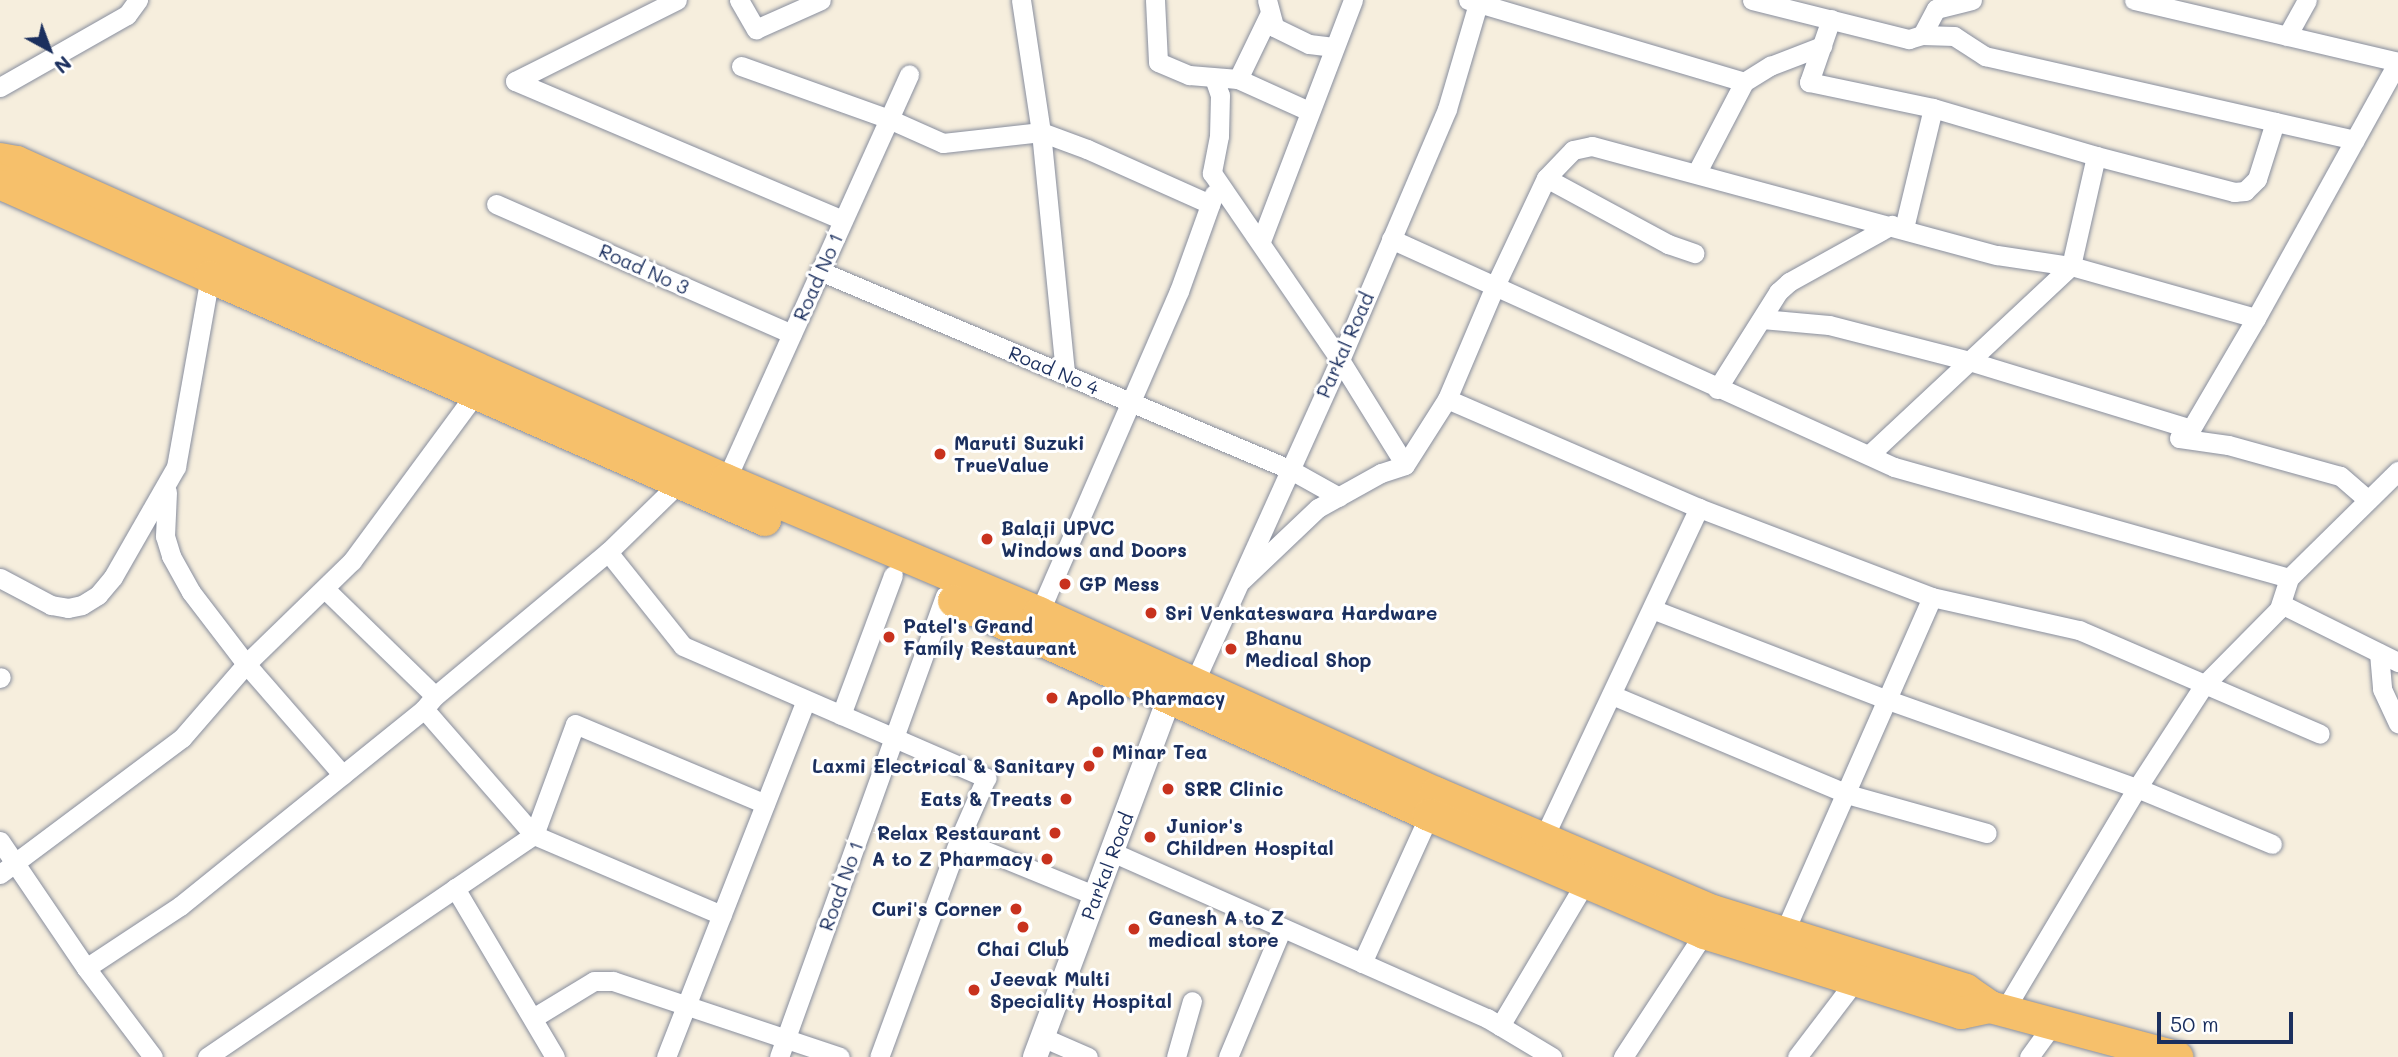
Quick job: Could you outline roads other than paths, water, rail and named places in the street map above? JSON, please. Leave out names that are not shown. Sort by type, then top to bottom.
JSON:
[{"type":"highway","points":[[5,176],[210,277],[678,484],[945,596],[1180,685],[1713,911],[1966,990],[1997,1009],[2165,1055]]},
{"type":"highway","points":[[5,176],[1039,613],[1429,815],[1704,933],[1961,1013],[1997,1009]]},
{"type":"street","points":[[0,88],[127,15],[138,0]]},
{"type":"street","points":[[677,0],[514,81],[843,220]]},
{"type":"street","points":[[739,0],[756,29],[821,0]]},
{"type":"street","points":[[1021,0],[1041,132],[1065,374]]},
{"type":"street","points":[[1155,0],[1158,62],[1189,75],[1238,79],[1309,111]]},
{"type":"street","points":[[1261,241],[1353,0]]},
{"type":"street","points":[[1752,0],[1909,39],[1922,35],[1954,36],[1985,57],[2355,140]]},
{"type":"street","points":[[1922,35],[1936,9],[1972,0]]},
{"type":"street","points":[[2134,0],[2398,62],[2256,318],[2191,429],[2179,438],[2228,445],[2340,476],[2368,500]]},
{"type":"street","points":[[2287,36],[2307,0]]},
{"type":"street","points":[[1474,1],[1744,82]]},
{"type":"street","name":"Parkal Road","points":[[1038,1047],[1112,852],[1180,685],[1236,586],[1340,360],[1447,109],[1474,1]]},
{"type":"street","points":[[1238,79],[1268,8]]},
{"type":"street","points":[[1268,8],[1275,27],[1309,44],[1334,47]]},
{"type":"street","points":[[1831,19],[1809,82],[1933,108],[2096,156],[2234,192],[2245,191],[2257,180],[2276,122]]},
{"type":"street","points":[[1697,172],[1744,82],[1770,66],[1822,46]]},
{"type":"street","points":[[741,66],[889,119],[943,143],[1041,132],[1087,149],[1210,204]]},
{"type":"street","name":"Road No 1","points":[[726,480],[909,74]]},
{"type":"street","points":[[1214,78],[1220,94],[1219,136],[1212,173],[1340,360],[1405,465]]},
{"type":"street","points":[[1717,389],[1778,292],[1789,282],[1898,226],[1933,108]]},
{"type":"street","points":[[1236,586],[1318,508],[1381,474],[1405,465],[1447,399],[1495,286],[1546,178],[1573,150],[1592,146],[1898,226],[1997,255],[2071,266],[2256,318]]},
{"type":"street","points":[[1870,454],[2071,266],[2096,156]]},
{"type":"street","points":[[1546,178],[1668,244],[1694,253]]},
{"type":"street","points":[[1039,613],[1179,291],[1220,183]]},
{"type":"street","name":"Road No 3","points":[[496,204],[792,334]]},
{"type":"street","points":[[1391,239],[1894,467],[2289,578]]},
{"type":"street","name":"Road No 4","points":[[820,271],[1289,469],[1339,497]]},
{"type":"street","points":[[0,578],[51,605],[68,608],[82,605],[99,595],[113,577],[169,484],[178,458],[210,277]]},
{"type":"street","points":[[1762,319],[1829,326],[1969,361],[2191,429]]},
{"type":"street","points":[[0,874],[182,738],[246,664],[352,561],[475,394]]},
{"type":"street","points":[[1447,399],[1699,508],[1932,597],[2079,630],[2320,734]]},
{"type":"street","points":[[1997,1009],[2204,685],[2281,604],[2289,578],[2398,471]]},
{"type":"street","points":[[169,484],[165,536],[171,556],[191,592],[246,664],[343,775]]},
{"type":"street","points":[[86,968],[180,906],[343,775],[608,552],[678,484]]},
{"type":"street","points":[[1543,839],[1699,508]]},
{"type":"street","points":[[608,552],[683,646],[986,778],[959,840],[879,1057]]},
{"type":"street","points":[[841,715],[893,575]]},
{"type":"street","points":[[325,589],[429,702],[534,835],[722,915]]},
{"type":"street","name":"Road No 1","points":[[779,1057],[945,596]]},
{"type":"street","points":[[1783,934],[1932,597]]},
{"type":"street","points":[[2281,604],[2398,662]]},
{"type":"street","points":[[1652,608],[1888,700],[2137,788],[2273,844]]},
{"type":"street","points":[[2379,653],[2382,689],[2398,724]]},
{"type":"street","points":[[1612,695],[1847,794],[1987,833]]},
{"type":"street","points":[[666,1057],[806,700]]},
{"type":"street","points":[[206,1057],[534,835],[575,724],[765,804]]},
{"type":"street","points":[[1362,963],[1429,815]]},
{"type":"street","points":[[959,840],[1096,896]]},
{"type":"street","points":[[0,841],[86,968],[153,1057]]},
{"type":"street","points":[[1112,852],[1500,1026],[1552,1057]]},
{"type":"street","points":[[1500,1026],[1585,883]]},
{"type":"street","points":[[455,888],[555,1057]]},
{"type":"street","points":[[1228,1057],[1282,928]]},
{"type":"street","points":[[1623,1057],[1704,933]]},
{"type":"street","points":[[533,1018],[594,981],[613,981],[840,1057]]},
{"type":"street","points":[[1797,1057],[1855,981]]},
{"type":"street","points":[[1176,1057],[1192,1001]]},
{"type":"street","points":[[2029,1057],[2053,1024]]},
{"type":"street","points":[[1038,1047],[1088,1057]]},
{"type":"place","name":"Maruti Suzuki TrueValue","points":[[940,454]]},
{"type":"place","name":"Balaji UPVC Windows and Doors","points":[[987,539]]},
{"type":"place","name":"GP Mess","points":[[1065,584]]},
{"type":"place","name":"Sri Venkateswara Hardware","points":[[1151,613]]},
{"type":"place","name":"Patel's Grand Family Restaurant","points":[[889,637]]},
{"type":"place","name":"Bhanu Medical Shop","points":[[1231,649]]},
{"type":"place","name":"Apollo Pharmacy","points":[[1052,698]]},
{"type":"place","name":"Minar Tea","points":[[1098,752]]},
{"type":"place","name":"Laxmi Electrical & Sanitary","points":[[1089,766]]},
{"type":"place","name":"SRR Clinic","points":[[1168,789]]},
{"type":"place","name":"Eats & Treats","points":[[1066,799]]},
{"type":"place","name":"Relax Restaurant","points":[[1055,833]]},
{"type":"place","name":"Junior's Children Hospital","points":[[1150,837]]},
{"type":"place","name":"A to Z Pharmacy","points":[[1047,859]]},
{"type":"place","name":"Curi's Corner","points":[[1016,909]]},
{"type":"place","name":"Chai Club","points":[[1023,927]]},
{"type":"place","name":"Ganesh A to Z medical store","points":[[1134,929]]},
{"type":"place","name":"Jeevak Multi Speciality Hospital","points":[[974,990]]}]
